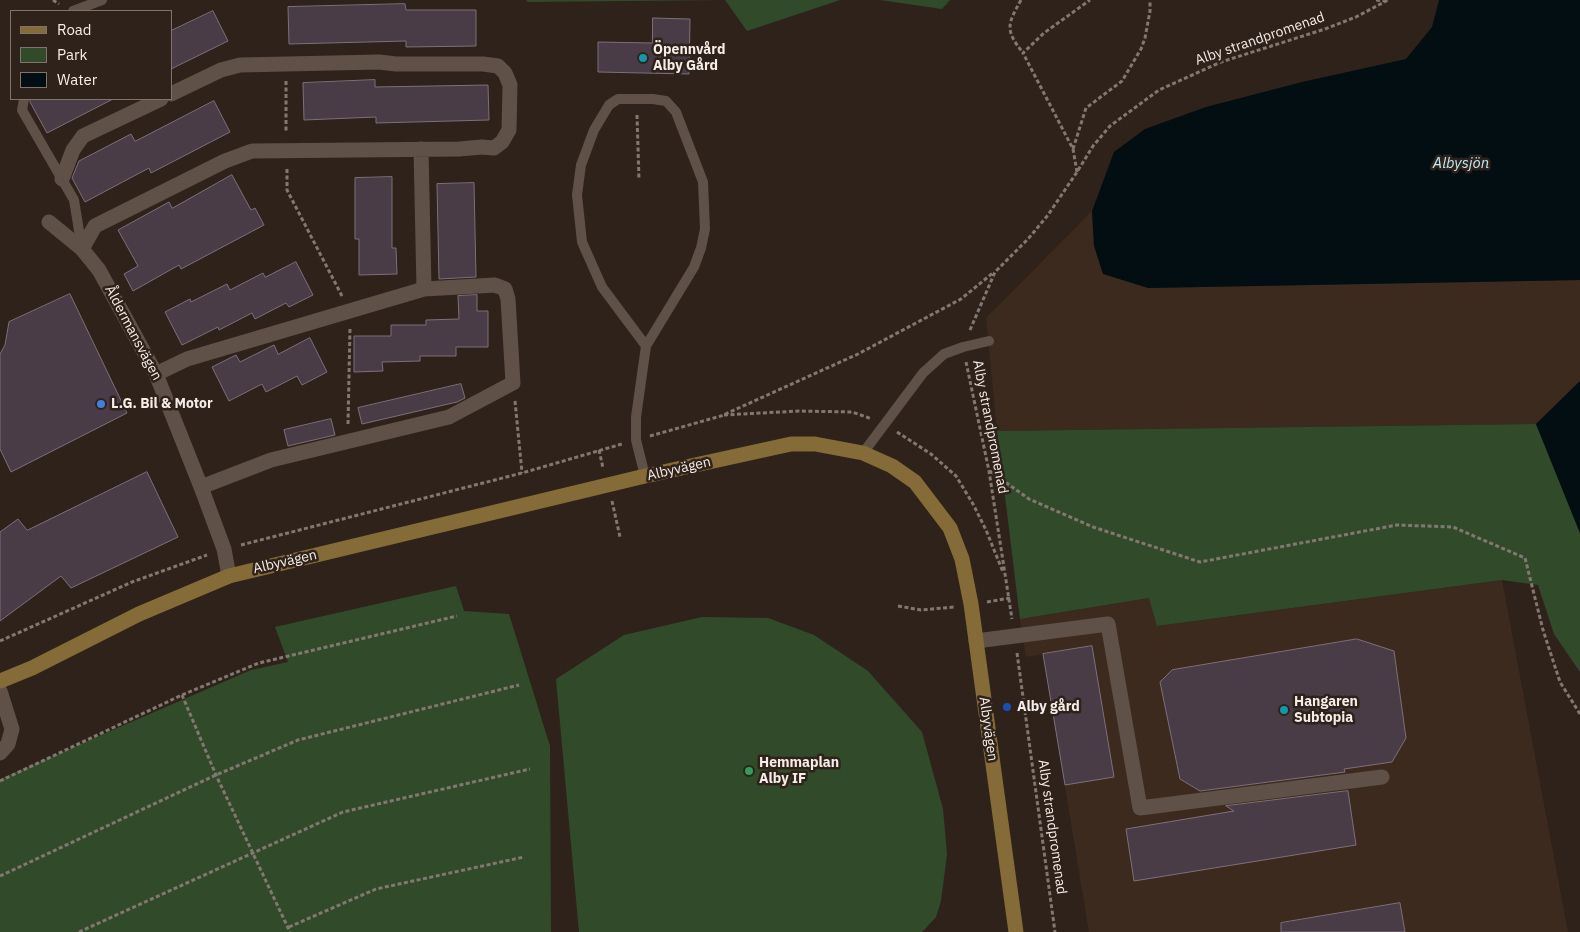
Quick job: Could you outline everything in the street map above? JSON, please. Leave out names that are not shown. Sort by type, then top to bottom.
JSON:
[{"type":"street","points":[[82,249],[95,226],[225,162],[252,151],[494,148],[502,142],[509,130],[510,85],[498,66],[483,64],[396,64],[379,62],[240,65],[221,70],[172,94]]},
{"type":"street","points":[[62,179],[73,150],[83,136],[159,100]]},
{"type":"street","points":[[421,149],[424,288]]},
{"type":"street","name":"Åldermansvägen","points":[[49,222],[82,249],[99,270],[156,374],[224,549],[229,576]]},
{"type":"street","points":[[156,374],[187,359],[424,288],[495,285],[506,289],[513,383],[449,417],[271,460],[201,487]]},
{"type":"street","name":"Albyvägen","points":[[0,681],[32,668],[139,614],[229,576],[644,476],[791,444],[816,444],[863,453],[892,466],[915,482],[950,528],[962,559],[971,604],[1016,932]]},
{"type":"street","points":[[976,641],[1108,624],[1140,808],[1382,777]]},
{"type":"street","points":[[0,691],[12,729],[8,744],[0,753]]},
{"type":"lane","points":[[76,10],[102,0]]},
{"type":"lane","points":[[644,476],[636,440],[636,417],[646,346],[694,266],[701,248],[705,229],[704,182],[676,112],[666,101],[618,99],[609,105],[594,130],[580,165],[577,195],[582,242],[602,287],[646,346]]},
{"type":"lane","points":[[24,100],[22,110],[74,200],[82,249]]},
{"type":"lane","points":[[863,453],[923,373],[944,354],[989,341]]},
{"type":"path","points":[[1021,0],[1013,14],[1009,29],[1012,39],[1023,52],[1073,149],[1077,172]]},
{"type":"path","points":[[1023,52],[1044,33],[1090,0]]},
{"type":"path","points":[[1073,149],[1086,108],[1122,80],[1141,49],[1145,38],[1150,0]]},
{"type":"path","points":[[1376,0],[1387,0]]},
{"type":"path","name":"Alby strandpromenad","points":[[1055,932],[1014,635],[989,471],[963,347],[995,272],[1028,239],[1048,215],[1093,146],[1110,126],[1159,90],[1221,62],[1325,29],[1356,17],[1387,0]]},
{"type":"path","points":[[278,63],[285,73],[286,190],[350,311],[348,441]]},
{"type":"path","points":[[637,99],[639,180]]},
{"type":"path","points":[[0,641],[132,582],[224,549],[522,474],[721,416],[858,354],[961,299],[995,272]]},
{"type":"path","points":[[513,383],[522,474]]},
{"type":"path","points":[[989,471],[1029,499],[1093,527],[1200,562],[1397,525],[1453,527],[1525,558],[1543,630],[1560,682],[1580,714]]},
{"type":"path","points":[[0,781],[182,695],[259,663],[458,616]]},
{"type":"path","points":[[0,876],[298,740],[519,685]]},
{"type":"path","points":[[182,695],[216,776],[290,932]]},
{"type":"path","points":[[79,932],[343,812],[530,769]]},
{"type":"path","points":[[289,927],[376,889],[524,857]]},
{"type":"shaded area","points":[[1092,211],[1094,246],[1148,288],[1580,280],[1580,381],[1536,424],[997,431],[986,318]]},
{"type":"shaded area","points":[[1502,580],[1568,932],[1089,932],[1043,654],[1026,657],[1020,619],[1150,598],[1158,626]]},
{"type":"green space","points":[[526,0],[724,0],[528,2]]},
{"type":"green space","points":[[725,0],[840,0],[747,31]]},
{"type":"green space","points":[[880,0],[950,0],[942,9]]},
{"type":"green space","points":[[1536,424],[1580,533],[1580,672],[1554,634],[1538,585],[1502,580],[1157,626],[1149,598],[1020,619],[997,431]]},
{"type":"green space","points":[[456,586],[464,611],[509,614],[550,746],[551,932],[0,932],[0,779],[251,670],[288,662],[275,627]]},
{"type":"green space","name":"Hemmaplan Alby IF","points":[[702,617],[768,618],[814,635],[868,671],[922,732],[943,809],[947,854],[941,901],[936,917],[922,932],[579,932],[556,679],[624,635]]},
{"type":"water","name":"Albysjön","points":[[1439,0],[1580,0],[1580,280],[1148,288],[1103,274],[1094,246],[1092,211],[1114,152],[1145,129],[1206,107],[1302,82],[1406,59],[1432,27]]},
{"type":"water","points":[[1580,381],[1580,533],[1536,424]]},
{"type":"building","points":[[405,4],[406,10],[476,10],[476,46],[406,47],[406,41],[289,44],[288,7]]},
{"type":"building","points":[[213,11],[228,41],[172,69],[172,31]]},
{"type":"building","name":"Öpennvård Alby Gård","points":[[653,18],[690,19],[689,74],[598,72],[598,42],[652,43]]},
{"type":"building","points":[[375,80],[375,87],[488,85],[489,120],[376,123],[376,117],[304,120],[303,83]]},
{"type":"building","points":[[31,100],[111,100],[47,133]]},
{"type":"building","points":[[214,101],[230,132],[151,173],[149,168],[85,202],[72,178],[79,161],[131,134],[135,141]]},
{"type":"building","points":[[232,175],[251,210],[255,208],[264,225],[181,269],[179,265],[133,291],[124,274],[138,266],[118,230],[169,202],[172,208]]},
{"type":"building","points":[[392,177],[392,248],[396,248],[397,274],[359,275],[359,239],[355,239],[355,178]]},
{"type":"building","points":[[474,183],[476,277],[439,279],[437,184]]},
{"type":"building","points":[[296,262],[313,295],[289,307],[286,303],[255,319],[252,313],[219,330],[218,327],[182,345],[165,312],[190,299],[191,302],[227,284],[230,290],[263,273],[265,277]]},
{"type":"building","points":[[70,294],[127,413],[11,472],[0,449],[0,354],[5,345],[9,322]]},
{"type":"building","points":[[477,295],[477,311],[488,311],[488,347],[456,347],[456,356],[420,356],[420,361],[382,362],[383,371],[354,372],[354,336],[391,336],[391,325],[426,325],[426,320],[459,319],[458,296]]},
{"type":"building","points":[[310,338],[327,372],[302,385],[297,376],[266,392],[262,384],[229,401],[212,367],[236,355],[240,362],[274,345],[278,354]]},
{"type":"building","points":[[461,384],[465,398],[457,402],[362,424],[358,408]]},
{"type":"building","points":[[331,419],[335,435],[288,446],[284,430]]},
{"type":"building","points":[[147,472],[178,537],[71,588],[61,576],[0,621],[0,532],[18,519],[27,530]]},
{"type":"building","name":"Hangaren Subtopia","points":[[1357,639],[1394,651],[1406,738],[1392,762],[1344,769],[1345,772],[1200,791],[1180,779],[1160,682],[1172,670]]},
{"type":"building","points":[[1092,646],[1114,777],[1065,785],[1043,654]]},
{"type":"building","points":[[1348,791],[1356,845],[1134,881],[1126,829],[1234,811],[1226,806]]},
{"type":"building","points":[[1400,903],[1405,932],[1281,932],[1281,923]]},
{"type":"place","name":"Öpennvård Alby Gård","points":[[643,58]]},
{"type":"place","name":"L.G. Bil & Motor","points":[[101,404]]},
{"type":"place","name":"Alby gård","points":[[1007,707]]},
{"type":"place","name":"Hangaren Subtopia","points":[[1284,710]]},
{"type":"place","name":"Hemmaplan Alby IF","points":[[749,771]]}]
